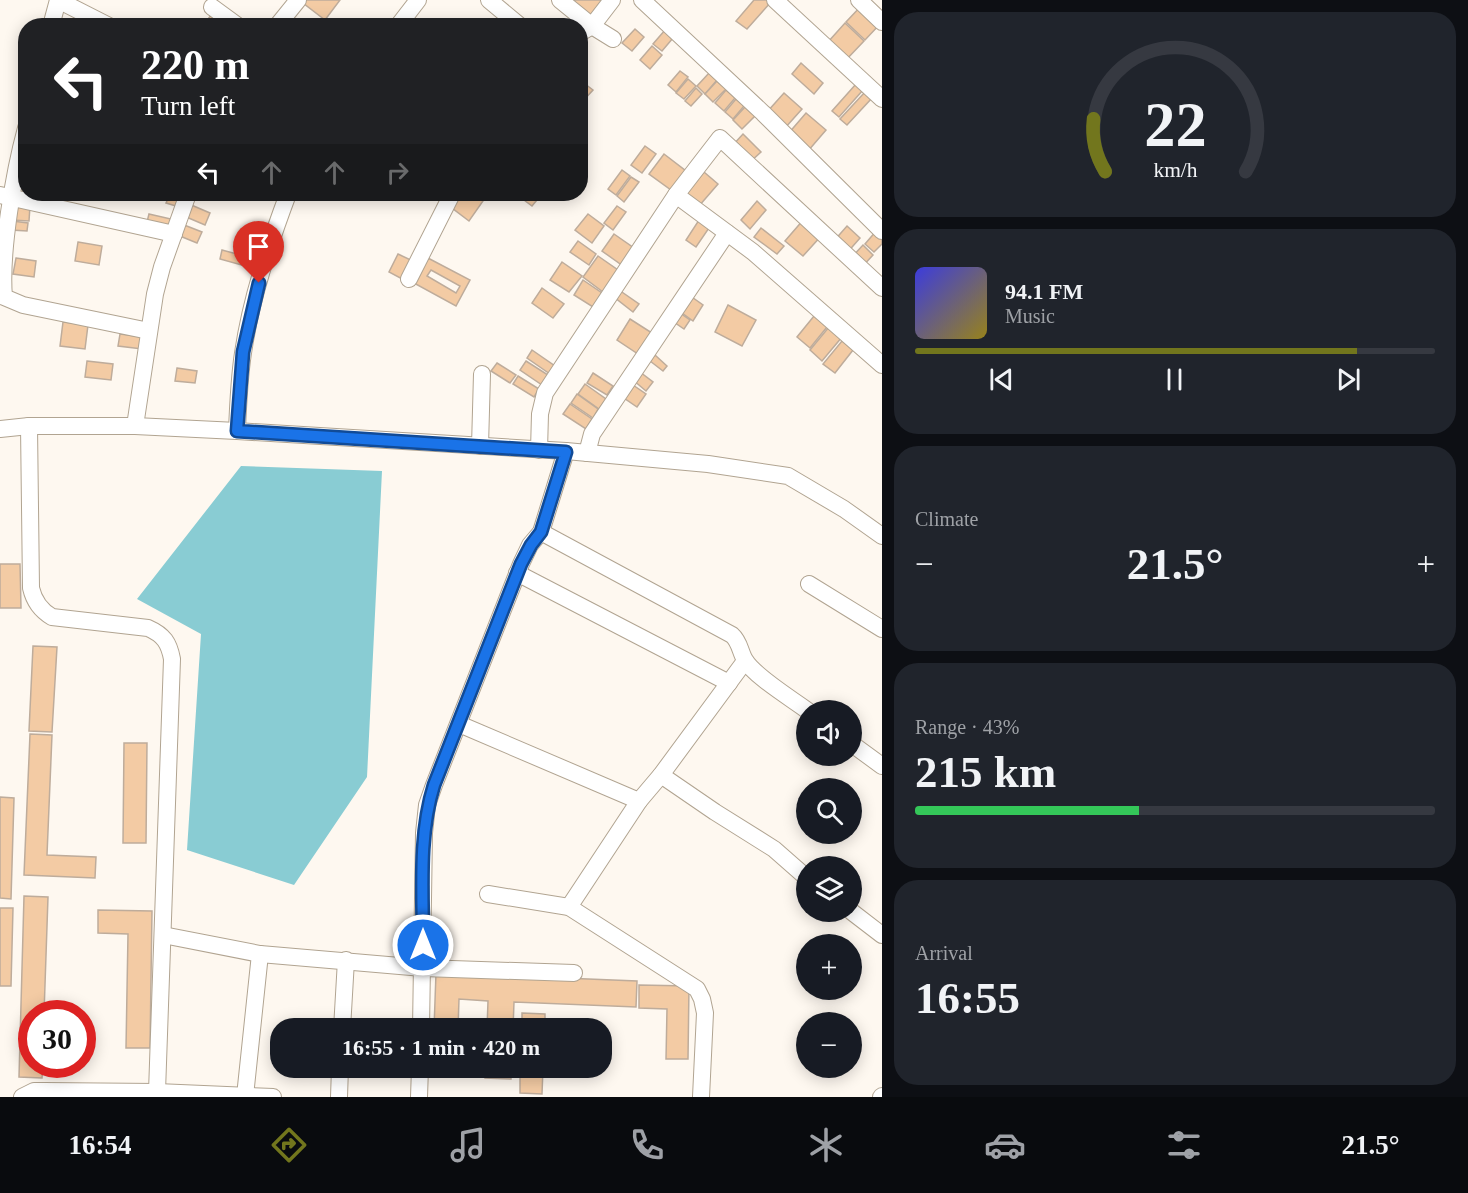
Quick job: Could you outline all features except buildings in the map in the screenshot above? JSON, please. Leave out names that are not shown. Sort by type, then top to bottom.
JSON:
[{"type":"street","points":[[53,18],[58,0],[93,18]]},
{"type":"street","points":[[283,18],[298,0]]},
{"type":"street","points":[[404,18],[418,0]]},
{"type":"street","points":[[489,0],[510,18]]},
{"type":"street","points":[[560,0],[576,18]]},
{"type":"street","points":[[588,27],[612,0]]},
{"type":"street","points":[[642,0],[762,112],[882,231]]},
{"type":"street","points":[[775,0],[882,99]]},
{"type":"street","points":[[861,0],[882,22]]},
{"type":"street","points":[[212,7],[227,18]]},
{"type":"street","points":[[588,30],[613,39]]},
{"type":"street","points":[[539,450],[540,414],[544,393],[676,195],[720,138],[882,288]]},
{"type":"street","points":[[18,153],[4,196],[0,248],[1,288],[4,297],[10,301],[149,331]]},
{"type":"street","points":[[676,195],[753,252],[881,363]]},
{"type":"street","points":[[26,201],[174,234]]},
{"type":"street","points":[[135,426],[149,331],[162,267],[186,201]]},
{"type":"street","points":[[237,431],[242,363],[250,315],[273,232],[285,201]]},
{"type":"street","points":[[409,279],[448,201]]},
{"type":"street","points":[[587,453],[592,434],[727,233]]},
{"type":"street","points":[[480,446],[482,374]]},
{"type":"street","points":[[0,429],[29,426],[135,426],[237,431],[587,453],[708,464],[788,476],[844,509],[882,536]]},
{"type":"street","points":[[29,426],[30,588],[38,605],[52,616],[148,628],[158,632],[166,639],[170,647],[172,659],[157,1092]]},
{"type":"street","points":[[421,1018],[424,833],[427,806],[518,573],[531,545],[541,532],[566,452]]},
{"type":"street","points":[[541,532],[732,635],[737,639],[745,661],[796,702]]},
{"type":"street","points":[[518,573],[729,683]]},
{"type":"street","points":[[809,584],[882,629]]},
{"type":"street","points":[[569,907],[639,801],[661,775],[745,661]]},
{"type":"street","points":[[459,724],[639,801]]},
{"type":"street","points":[[862,751],[882,766]]},
{"type":"street","points":[[661,775],[774,849],[796,868]]},
{"type":"street","points":[[488,894],[569,907],[697,989],[705,1012],[701,1097]]},
{"type":"street","points":[[862,919],[882,934]]},
{"type":"street","points":[[163,935],[260,954],[423,968],[574,973]]},
{"type":"street","points":[[245,1096],[260,954]]},
{"type":"street","points":[[343,1018],[346,960]]},
{"type":"street","points":[[339,1097],[340,1078]]},
{"type":"street","points":[[419,1097],[420,1078]]},
{"type":"street","points":[[22,1097],[34,1091],[157,1092],[273,1097]]},
{"type":"water","points":[[241,466],[382,471],[367,777],[294,885],[187,850],[201,634],[137,599]]},
{"type":"route","points":[[259,283],[243,352],[237,431],[566,452],[541,532],[521,564],[427,806],[424,833],[423,945]]}]
